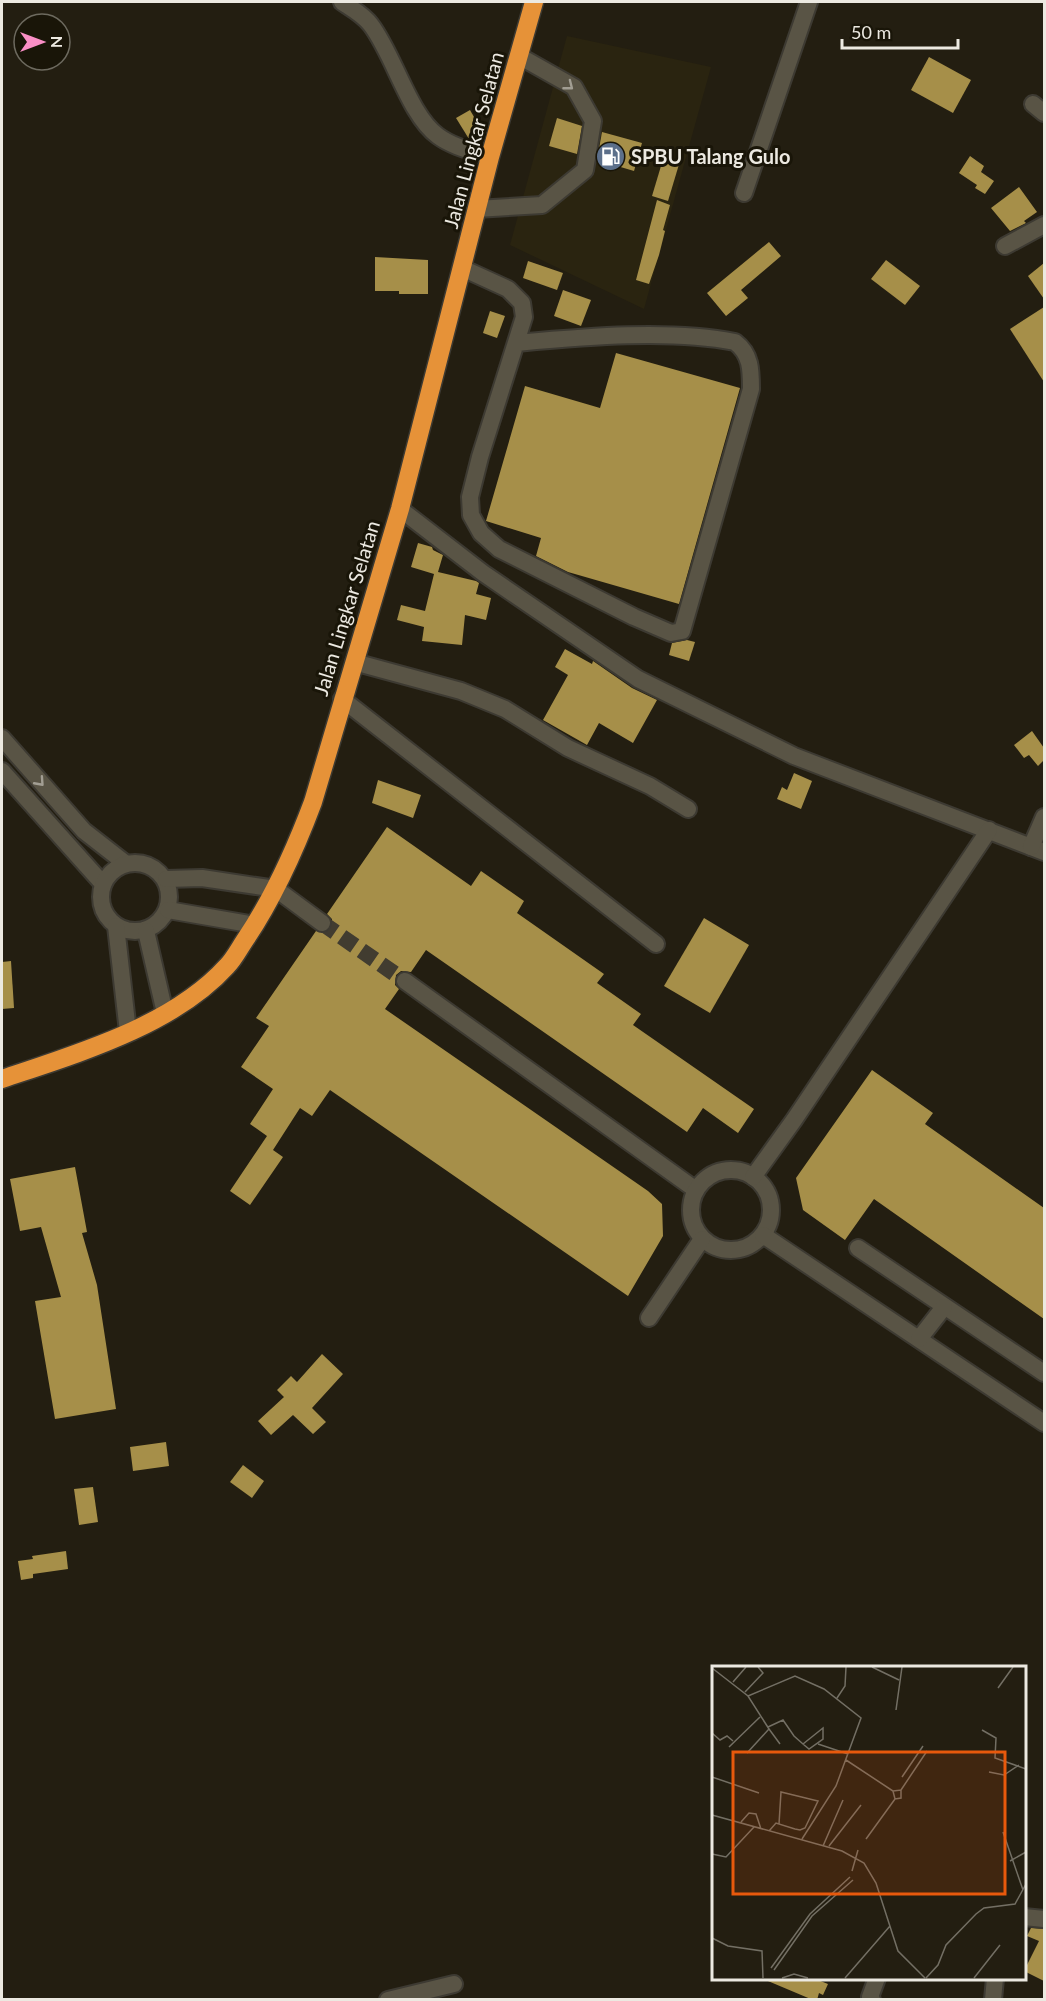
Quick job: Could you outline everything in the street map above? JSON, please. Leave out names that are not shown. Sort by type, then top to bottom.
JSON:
[{"type":"highway","name":"Jalan Lingkar Selatan","points":[[2,1079],[82,1052],[128,1032],[195,994],[228,966],[276,889],[313,802],[400,509],[476,209],[534,2]]},
{"type":"street","points":[[342,2],[370,22],[420,119],[437,136],[456,147],[490,157]]},
{"type":"street","points":[[744,193],[809,2]]},
{"type":"street","points":[[476,209],[542,205],[585,170],[593,121],[574,87],[519,56]]},
{"type":"street","points":[[1005,246],[1044,225]]},
{"type":"street","points":[[462,268],[508,289],[522,303],[524,317],[480,457],[470,497],[471,515],[481,533],[499,549],[634,617],[671,633],[682,631],[751,389],[751,369],[742,347],[735,342],[674,336],[584,338],[516,343]]},
{"type":"street","points":[[400,509],[483,573],[638,679],[794,756],[1038,850],[1044,817]]},
{"type":"street","points":[[354,662],[461,691],[505,709],[568,748],[650,786],[688,809]]},
{"type":"street","points":[[342,699],[656,944]]},
{"type":"street","points":[[2,738],[84,831],[125,863]]},
{"type":"street","points":[[2,771],[103,884]]},
{"type":"street","points":[[753,1177],[801,1110],[989,830]]},
{"type":"street","points":[[141,862],[155,868],[166,879],[170,894],[168,910],[159,923],[146,931],[130,932],[116,926],[105,914],[101,900],[103,884],[112,871],[125,863],[141,862]]},
{"type":"street","points":[[166,879],[202,878],[276,889],[322,923]]},
{"type":"street","points":[[168,910],[255,926]]},
{"type":"street","points":[[116,926],[128,1032]]},
{"type":"street","points":[[146,931],[165,1013]]},
{"type":"street","points":[[405,981],[696,1190]]},
{"type":"street","points":[[725,1170],[740,1171],[753,1177],[764,1186],[770,1199],[770,1218],[763,1235],[752,1246],[738,1251],[719,1250],[702,1239],[692,1224],[690,1207],[696,1190],[711,1175],[725,1170]]},
{"type":"street","points":[[763,1235],[1044,1423]]},
{"type":"street","points":[[649,1318],[702,1239]]},
{"type":"street","points":[[858,1248],[1044,1373]]},
{"type":"street","points":[[919,1339],[944,1307]]},
{"type":"street","points":[[1025,1917],[1044,1919]]},
{"type":"street","points":[[872,2000],[871,1991],[876,1980]]},
{"type":"street","points":[[993,2000],[994,1980]]},
{"type":"street","points":[[388,2000],[454,1984]]},
{"type":"shaded area","name":"SPBU Talang Gulo","points":[[567,36],[711,67],[644,309],[510,245]]},
{"type":"building","points":[[929,57],[971,80],[953,113],[911,90]]},
{"type":"building","points":[[470,110],[482,131],[469,139],[456,118]]},
{"type":"building","points":[[557,118],[582,126],[577,154],[549,146]]},
{"type":"building","points":[[602,132],[642,143],[634,171],[597,160]]},
{"type":"building","points":[[664,156],[680,161],[668,201],[652,196]]},
{"type":"building","points":[[970,156],[984,166],[981,172],[994,181],[985,194],[975,188],[977,185],[959,173]]},
{"type":"building","points":[[1019,187],[1037,212],[1024,221],[1026,223],[1010,231],[991,208]]},
{"type":"building","points":[[657,200],[670,205],[659,255],[649,284],[636,280]]},
{"type":"building","points":[[769,242],[781,256],[741,290],[748,298],[726,316],[707,293]]},
{"type":"building","points":[[375,257],[428,260],[428,294],[375,291]]},
{"type":"building","points":[[886,260],[920,286],[905,305],[871,279]]},
{"type":"building","points":[[528,261],[563,273],[557,290],[523,278]]},
{"type":"building","points":[[1044,263],[1044,299],[1028,276]]},
{"type":"building","points":[[563,290],[591,300],[581,326],[554,316]]},
{"type":"building","points":[[1044,307],[1044,382],[1010,329]]},
{"type":"building","points":[[490,311],[505,316],[497,338],[483,333]]},
{"type":"building","points":[[616,353],[740,388],[679,604],[568,572],[536,556],[541,538],[486,521],[525,386],[600,408]]},
{"type":"building","points":[[418,543],[432,547],[433,550],[443,555],[438,572],[476,581],[479,583],[476,594],[491,598],[486,620],[465,615],[462,645],[422,641],[424,627],[397,620],[401,605],[425,611],[434,574],[411,567]]},
{"type":"building","points":[[687,640],[695,642],[689,661],[669,655],[672,643]]},
{"type":"building","points":[[565,649],[592,664],[593,661],[632,688],[657,700],[633,743],[599,723],[587,745],[543,720],[568,675],[555,667]]},
{"type":"building","points":[[1032,731],[1044,748],[1044,760],[1038,766],[1029,755],[1024,758],[1014,745]]},
{"type":"building","points":[[794,773],[812,781],[801,809],[777,799],[782,787],[787,790]]},
{"type":"building","points":[[378,780],[421,795],[413,818],[372,803]]},
{"type":"building","points":[[387,827],[471,886],[481,871],[524,901],[517,913],[604,974],[597,983],[641,1014],[633,1025],[754,1109],[738,1133],[703,1108],[687,1132],[426,950],[411,972],[401,971],[396,975],[395,985],[399,989],[385,1009],[648,1191],[662,1204],[663,1236],[628,1296],[330,1090],[312,1116],[300,1108],[273,1150],[283,1157],[250,1205],[230,1191],[267,1136],[250,1124],[273,1089],[241,1067],[269,1026],[256,1018],[316,931],[326,933],[331,929],[332,919],[327,914]]},
{"type":"building","points":[[704,918],[749,945],[710,1013],[664,986]]},
{"type":"building","points":[[11,961],[14,1008],[2,1009],[2,962]]},
{"type":"building","points":[[872,1070],[933,1113],[925,1124],[1044,1208],[1044,1319],[874,1199],[845,1240],[803,1210],[796,1178]]},
{"type":"building","points":[[75,1167],[87,1232],[82,1233],[97,1285],[116,1409],[55,1419],[35,1301],[61,1297],[41,1227],[20,1231],[10,1179]]},
{"type":"building","points":[[322,1354],[343,1374],[312,1408],[326,1422],[313,1434],[293,1415],[271,1435],[258,1421],[284,1397],[277,1390],[291,1376],[297,1382]]},
{"type":"building","points":[[166,1442],[169,1466],[133,1471],[130,1447]]},
{"type":"building","points":[[243,1465],[264,1481],[252,1498],[230,1482]]},
{"type":"building","points":[[93,1487],[98,1522],[79,1525],[74,1489]]},
{"type":"building","points":[[66,1551],[68,1569],[33,1574],[33,1578],[21,1580],[18,1561],[33,1559],[32,1556]]},
{"type":"building","points":[[1031,1928],[1044,1929],[1044,1981],[1025,1972],[1039,1941],[1027,1936]]},
{"type":"building","points":[[766,1980],[818,1980],[828,1984],[823,1995],[819,1993],[817,2000]]},
{"type":"tunnel","points":[[322,923],[405,981]]},
{"type":"place","name":"SPBU Talang Gulo","points":[[610,156]]}]
